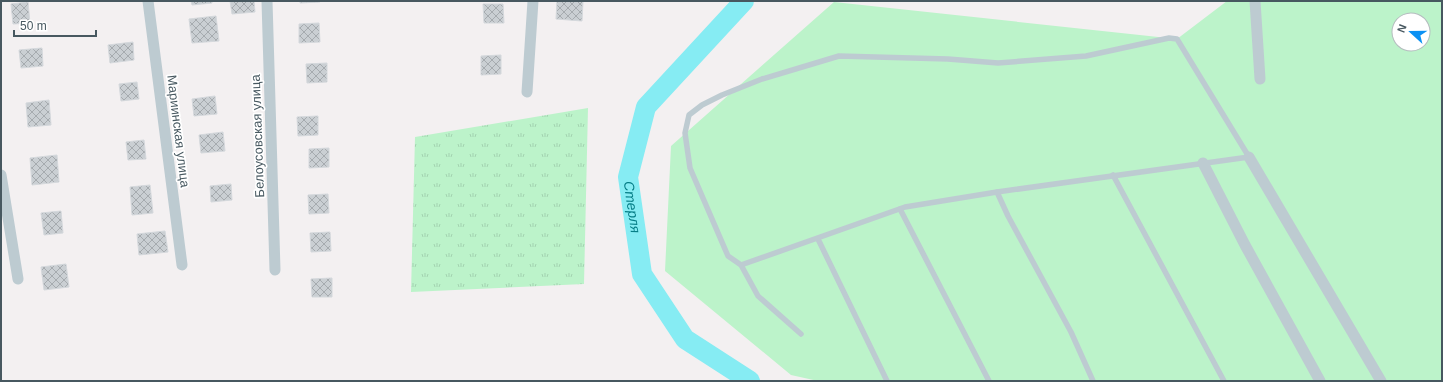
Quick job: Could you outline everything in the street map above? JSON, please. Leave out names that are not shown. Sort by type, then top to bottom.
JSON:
[{"type":"street","name":"Мариинская улица","points":[[148,1],[182,265]]},
{"type":"street","name":"Белоусовская улица","points":[[267,1],[275,270]]},
{"type":"street","points":[[527,92],[533,1]]},
{"type":"street","points":[[1255,1],[1260,79]]},
{"type":"street","points":[[1249,157],[1381,381]]},
{"type":"street","points":[[1203,163],[1245,245],[1320,381]]},
{"type":"street","points":[[1,175],[18,279]]},
{"type":"lane","points":[[741,265],[900,209],[997,192],[1249,157],[1177,39],[1169,38],[1086,56],[998,63],[948,59],[839,56],[762,79],[722,95],[702,105],[689,115],[686,133],[690,168],[728,256],[741,265],[758,296],[801,334]]},
{"type":"lane","points":[[1113,175],[1224,381]]},
{"type":"lane","points":[[997,192],[1008,216],[1071,332],[1093,381]]},
{"type":"lane","points":[[900,209],[989,381]]},
{"type":"lane","points":[[818,239],[887,381]]},
{"type":"green space","points":[[1227,1],[1442,1],[1442,381],[818,381],[791,375],[665,271],[671,146],[834,2],[1177,39]]},
{"type":"green space","points":[[588,108],[584,284],[411,292],[415,137]]},
{"type":"building","points":[[191,1],[212,1],[212,3],[192,5]]},
{"type":"building","points":[[230,1],[254,1],[255,12],[232,14]]},
{"type":"building","points":[[300,1],[320,1],[320,2],[300,3]]},
{"type":"building","points":[[557,1],[583,1],[582,21],[556,19]]},
{"type":"building","points":[[28,2],[30,23],[13,24],[11,4]]},
{"type":"building","points":[[483,4],[503,4],[504,23],[484,23]]},
{"type":"building","points":[[216,16],[219,41],[192,43],[189,19]]},
{"type":"building","points":[[319,23],[320,42],[299,43],[299,24]]},
{"type":"building","points":[[133,42],[134,60],[110,63],[108,45]]},
{"type":"building","points":[[42,48],[43,66],[21,68],[19,50]]},
{"type":"building","points":[[501,55],[501,74],[481,75],[481,56]]},
{"type":"building","points":[[327,63],[327,82],[307,83],[306,64]]},
{"type":"building","points":[[137,82],[139,99],[121,101],[119,84]]},
{"type":"building","points":[[215,96],[217,114],[194,116],[192,99]]},
{"type":"building","points":[[49,100],[51,125],[28,127],[26,103]]},
{"type":"building","points":[[318,116],[318,135],[298,136],[297,117]]},
{"type":"building","points":[[223,132],[225,151],[201,153],[199,135]]},
{"type":"building","points":[[144,140],[146,159],[128,160],[126,142]]},
{"type":"building","points":[[329,148],[329,167],[309,168],[309,149]]},
{"type":"building","points":[[57,155],[59,182],[32,185],[30,158]]},
{"type":"building","points":[[231,184],[232,200],[211,202],[210,186]]},
{"type":"building","points":[[150,185],[153,213],[132,215],[130,187]]},
{"type":"building","points":[[328,194],[329,213],[309,214],[308,195]]},
{"type":"building","points":[[61,211],[63,233],[44,235],[41,213]]},
{"type":"building","points":[[165,231],[168,252],[139,255],[137,234]]},
{"type":"building","points":[[330,232],[331,251],[311,252],[310,233]]},
{"type":"building","points":[[66,264],[69,287],[44,290],[41,267]]},
{"type":"building","points":[[332,278],[332,297],[312,297],[311,279]]},
{"type":"waterway","name":"Стерля","points":[[744,1],[646,107],[628,177],[642,274],[685,339],[750,381]]}]
